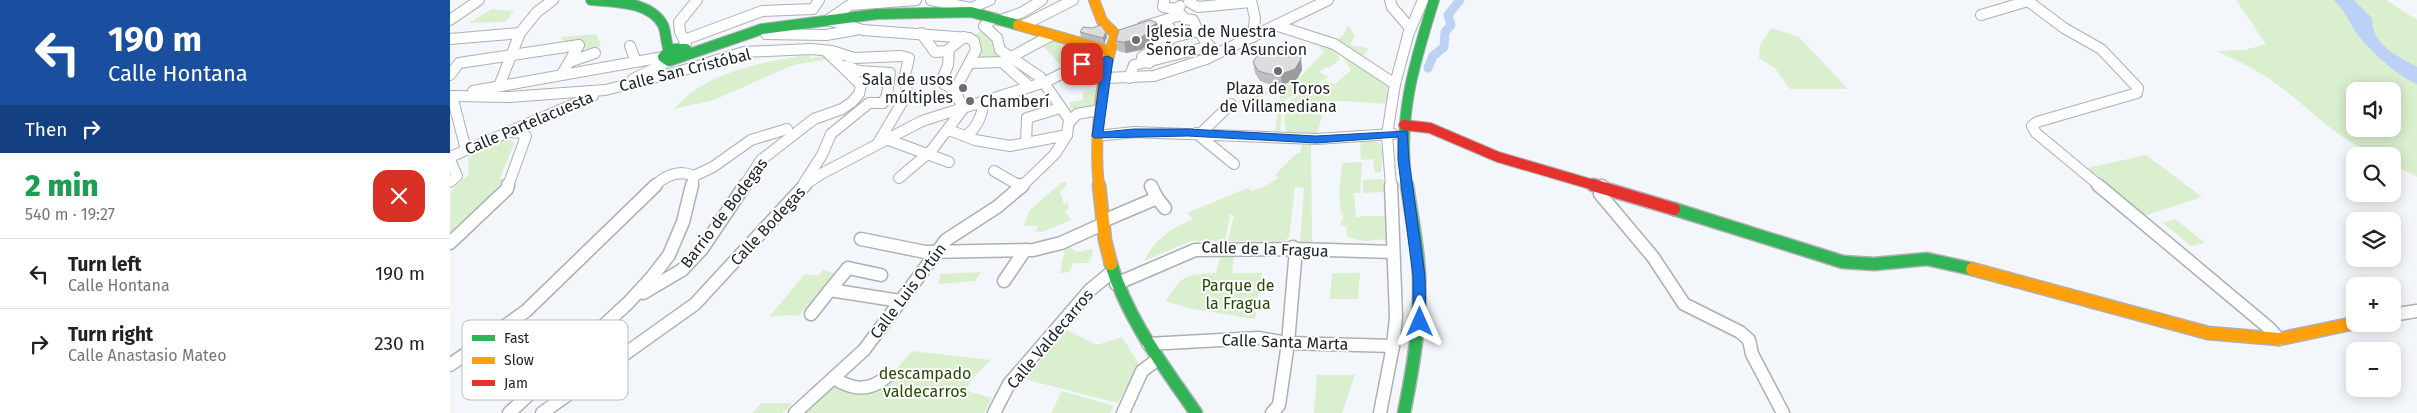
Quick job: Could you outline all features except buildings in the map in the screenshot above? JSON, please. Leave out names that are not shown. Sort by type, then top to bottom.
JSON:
[{"type":"main road","points":[[591,0],[630,5],[646,10],[657,17],[663,25],[668,56],[685,47],[755,30],[836,23],[877,14],[971,10],[1108,55]]},
{"type":"main road","points":[[1094,0],[1102,21],[1124,33],[1108,55],[1097,136],[1098,179],[1103,223],[1114,278],[1133,320],[1196,413]]},
{"type":"main road","points":[[1404,413],[1420,322],[1419,276],[1403,160],[1403,129],[1416,59],[1434,0]]},
{"type":"main road","points":[[1403,129],[1430,128],[1498,157],[1602,186],[1843,262],[1874,264],[1926,259],[1945,262],[2208,333],[2279,339],[2346,325]]},
{"type":"street","points":[[450,20],[479,0]]},
{"type":"street","points":[[499,86],[520,33],[537,12],[553,0]]},
{"type":"street","points":[[697,0],[678,22],[685,47],[762,11],[813,8],[819,3],[819,0]]},
{"type":"street","points":[[916,0],[850,5],[836,23],[880,33],[922,33],[967,38],[974,42],[976,50],[955,90]]},
{"type":"street","points":[[931,0],[971,10],[990,0]]},
{"type":"street","points":[[922,33],[935,52],[948,51],[984,26],[998,19],[1023,12],[1042,0]]},
{"type":"street","points":[[1022,26],[1057,6],[1073,0]]},
{"type":"street","points":[[1164,0],[1163,7],[1178,12],[1188,21],[1193,20],[1198,31],[1213,51]]},
{"type":"street","points":[[1105,78],[1154,76],[1213,51],[1253,37],[1328,0]]},
{"type":"street","points":[[1390,0],[1392,7],[1409,31]]},
{"type":"street","points":[[1380,413],[1392,346],[1396,293],[1393,252],[1394,222],[1387,135],[1395,84],[1409,31],[1423,0]]},
{"type":"street","points":[[1124,33],[1163,22],[1178,12],[1189,1],[1198,7],[1251,1],[1255,10],[1255,33],[1253,37]]},
{"type":"street","points":[[1981,15],[2028,1],[2064,28],[2101,49],[2138,88],[2136,93],[2074,113],[2038,122],[2032,126],[2036,133],[2269,328],[2279,339]]},
{"type":"street","points":[[1006,59],[1050,35],[1045,30],[1046,14]]},
{"type":"street","points":[[1163,22],[1170,28],[1174,37]]},
{"type":"street","points":[[984,26],[997,38],[1000,50],[1006,59],[1030,87]]},
{"type":"street","points":[[1278,26],[1334,44],[1395,84]]},
{"type":"street","points":[[766,34],[792,36],[845,33],[858,27]]},
{"type":"street","points":[[1149,63],[1142,57],[1174,37],[1198,31]]},
{"type":"street","points":[[450,39],[520,33]]},
{"type":"street","points":[[450,75],[459,63],[579,45],[562,74]]},
{"type":"street","points":[[630,46],[636,62]]},
{"type":"street","name":"Calle San Cristóbal","points":[[605,90],[674,73],[744,52],[788,49],[825,50],[854,58],[901,56],[909,58],[905,75],[907,94],[882,141]]},
{"type":"street","name":"Barrio de Bodegas","points":[[628,303],[682,270],[702,248],[725,216],[761,160],[814,119],[842,109],[859,94],[861,85],[825,50]]},
{"type":"street","points":[[1129,78],[1134,65],[1149,63],[1189,50],[1213,51]]},
{"type":"street","points":[[899,178],[929,153],[949,130],[962,109],[955,90],[944,84],[942,80],[950,57],[948,51]]},
{"type":"street","points":[[568,62],[595,53]]},
{"type":"street","name":"Calle Bodegas","points":[[628,352],[695,304],[802,187],[882,141],[922,121],[1045,82],[1082,64],[1108,55]]},
{"type":"street","points":[[466,150],[451,96],[562,74],[668,56]]},
{"type":"street","points":[[605,90],[668,56]]},
{"type":"street","points":[[949,130],[975,140],[1010,146],[1068,135],[1069,123],[1045,82],[1018,59],[970,63]]},
{"type":"street","name":"Barrio de Bodegas","points":[[802,187],[822,154],[831,134],[869,103],[883,103],[887,95],[890,73],[859,71],[838,62]]},
{"type":"street","name":"Calle Partelacuesta","points":[[451,96],[509,97],[605,90]]},
{"type":"street","name":"Calle Partelacuesta","points":[[450,159],[466,150],[605,90]]},
{"type":"street","points":[[965,136],[972,132],[983,111],[983,102]]},
{"type":"street","points":[[1198,133],[1231,104]]},
{"type":"street","points":[[1026,142],[1027,118],[1060,108]]},
{"type":"street","points":[[1069,123],[1077,114],[1100,110]]},
{"type":"street","points":[[694,176],[709,170],[740,147],[760,137],[787,129]]},
{"type":"street","points":[[1097,136],[1134,132],[1316,139],[1387,135],[1403,129]]},
{"type":"street","points":[[450,243],[507,188],[526,136],[522,133],[510,132]]},
{"type":"street","points":[[1198,133],[1234,164]]},
{"type":"street","name":"Calle Luis Ortún","points":[[795,413],[864,350],[936,253],[952,236],[997,207],[1021,187],[1055,154],[1068,135]]},
{"type":"street","points":[[882,141],[929,153],[949,162]]},
{"type":"street","points":[[450,159],[457,176],[450,182]]},
{"type":"street","points":[[994,171],[1021,187]]},
{"type":"street","points":[[512,320],[526,310],[664,177],[678,173],[689,173],[694,176]]},
{"type":"street","points":[[610,320],[652,277],[669,255],[683,222],[694,176]]},
{"type":"street","points":[[1151,186],[1165,208]]},
{"type":"street","points":[[1602,186],[1600,194],[1653,257],[1684,304],[1740,332],[1749,340],[1752,354],[1783,413]]},
{"type":"street","points":[[861,239],[936,253],[1042,249],[1061,243],[1157,198]]},
{"type":"street","points":[[1004,281],[1025,250]]},
{"type":"street","name":"Calle de la Fragua","points":[[1114,278],[1195,250],[1393,252]]},
{"type":"street","points":[[1272,413],[1279,405],[1288,343],[1296,250]]},
{"type":"street","points":[[811,314],[848,268],[881,275]]},
{"type":"street","name":"Calle Valdecarros","points":[[994,413],[1009,384],[1090,290],[1114,278]]},
{"type":"street","points":[[830,290],[900,301]]},
{"type":"street","points":[[2401,313],[2417,311]]},
{"type":"street","name":"Calle Santa Marta","points":[[1148,344],[1258,338],[1288,343],[1392,346]]},
{"type":"street","points":[[450,365],[462,356]]},
{"type":"street","points":[[1123,413],[1142,370],[1158,358]]},
{"type":"street","points":[[834,378],[846,385],[862,388],[876,387],[885,378]]},
{"type":"street","points":[[509,413],[523,400]]},
{"type":"street","name":"Calle Bodegas","points":[[542,413],[560,400]]},
{"type":"green space","points":[[2236,0],[2386,0],[2417,20],[2417,177],[2401,168],[2401,147],[2360,147],[2336,132],[2270,79],[2216,51],[2245,50],[2266,44]]},
{"type":"green space","points":[[492,9],[514,11],[505,22],[469,23]]},
{"type":"green space","points":[[1348,25],[1355,35],[1350,45],[1368,48],[1362,56],[1337,40],[1344,34]]},
{"type":"green space","points":[[1771,28],[1799,37],[1848,89],[1790,89],[1775,68],[1759,58],[1760,46]]},
{"type":"green space","points":[[983,29],[994,40],[1003,56],[1000,59],[977,58],[972,38]]},
{"type":"green space","points":[[596,34],[601,45],[593,51],[574,56],[563,45],[565,40],[561,41],[562,37]]},
{"type":"green space","points":[[1037,35],[1095,50],[1100,56],[1064,70],[1039,44],[1022,46]]},
{"type":"green space","points":[[1320,44],[1332,47],[1340,59],[1329,68],[1326,67],[1319,72],[1329,77],[1285,100],[1282,108],[1280,133],[1275,133],[1281,88],[1245,103],[1237,102],[1297,80],[1324,52],[1319,47]]},
{"type":"green space","points":[[1338,48],[1388,83],[1387,104],[1343,101],[1309,103],[1322,116],[1317,134],[1286,132],[1284,117],[1290,100],[1326,81],[1335,84],[1351,70]]},
{"type":"green space","points":[[811,54],[809,58],[826,56],[830,59],[793,65],[714,100],[674,109],[703,85],[719,77],[755,65]]},
{"type":"green space","points":[[1099,89],[1098,106],[1070,110],[1070,102],[1083,100],[1083,92]]},
{"type":"green space","points":[[509,139],[514,144],[500,178],[503,180],[482,205],[450,236],[450,192],[469,174],[468,158],[473,153]]},
{"type":"green space","points":[[1360,140],[1376,142],[1382,147],[1381,172],[1375,173],[1373,159],[1361,160]]},
{"type":"green space","points":[[1303,142],[1311,142],[1312,243],[1300,243],[1304,188],[1295,187],[1289,238],[1283,241],[1228,241],[1234,215],[1228,215],[1230,216],[1225,241],[1191,241],[1144,261],[1159,240],[1177,227],[1193,219],[1187,213],[1248,188],[1252,191],[1266,186],[1278,178],[1275,175],[1297,153],[1300,153]]},
{"type":"green space","points":[[2146,155],[2202,197],[2141,217],[2083,169]]},
{"type":"green space","points":[[1362,162],[1360,193],[1354,193],[1356,217],[1346,227],[1340,224],[1344,216],[1341,214],[1339,193],[1342,163]]},
{"type":"green space","points":[[1383,179],[1384,192],[1363,193],[1363,180]]},
{"type":"green space","points":[[1062,182],[1066,182],[1067,185],[1060,192],[1064,204],[1068,203],[1069,209],[1065,211],[1071,220],[1043,232],[1036,232],[1038,226],[1024,226],[1029,211]]},
{"type":"green space","points":[[1362,216],[1385,216],[1389,226],[1388,239],[1364,241],[1348,237],[1346,228],[1355,218]]},
{"type":"green space","points":[[2175,219],[2205,243],[2191,246],[2163,223]]},
{"type":"green space","points":[[1067,245],[1076,252],[1092,249],[1093,252],[1090,260],[1087,260],[1089,261],[1088,263],[1073,263],[1069,272],[1060,273],[1064,247]]},
{"type":"green space","name":"Parque de la Fragua","points":[[1220,257],[1234,257],[1232,273],[1262,273],[1255,319],[1187,308],[1166,301],[1177,285],[1186,277],[1216,273]]},
{"type":"green space","points":[[823,270],[834,273],[799,316],[769,317],[805,274],[819,276]]},
{"type":"green space","points":[[981,272],[975,281],[939,284],[940,274]]},
{"type":"green space","points":[[1332,273],[1360,273],[1358,299],[1330,299]]},
{"type":"green space","points":[[1067,330],[1097,345],[1122,337],[1139,364],[1118,403],[1024,379]]},
{"type":"green space","name":"descampado valdecarros","points":[[912,351],[991,360],[971,380],[967,391],[992,398],[984,413],[805,413],[832,388],[837,386],[877,392]]},
{"type":"green space","points":[[1317,375],[1355,375],[1342,413],[1314,413]]},
{"type":"green space","points":[[1062,391],[1114,406],[1110,413],[1051,413]]},
{"type":"green space","points":[[762,403],[793,403],[782,413],[752,413]]},
{"type":"water","points":[[2334,0],[2354,0],[2372,18],[2376,35],[2381,42],[2394,54],[2417,67],[2417,84],[2393,69],[2369,48]]},
{"type":"waterway","points":[[1428,68],[1433,56],[1444,47],[1445,32],[1451,25],[1448,15],[1460,0]]},
{"type":"traffic: fast","points":[[591,0],[631,4],[650,11],[663,25],[668,48],[672,50]]},
{"type":"traffic: fast","points":[[1404,413],[1412,375],[1419,316],[1418,258],[1404,164],[1404,116],[1414,65],[1434,0]]},
{"type":"traffic: fast","points":[[688,53],[686,49],[679,48],[671,50],[663,57],[669,61],[762,29],[877,14],[971,12],[1018,25]]},
{"type":"traffic: fast","points":[[1674,209],[1843,262],[1874,264],[1927,259],[1972,269]]},
{"type":"traffic: fast","points":[[1111,264],[1117,285],[1136,323],[1196,413]]},
{"type":"traffic: slow","points":[[1094,0],[1102,21],[1116,35],[1109,51],[1097,136],[1098,179],[1105,240],[1111,264]]},
{"type":"traffic: slow","points":[[1018,25],[1109,51]]},
{"type":"traffic: slow","points":[[1972,269],[2208,333],[2279,339],[2346,325]]},
{"type":"traffic: jam","points":[[1404,125],[1430,128],[1498,157],[1674,209]]},
{"type":"place","name":"Iglesia de Nuestra Señora de la Asuncion","points":[[1136,40]]},
{"type":"place","name":"Plaza de Toros de Villamediana","points":[[1278,71]]},
{"type":"place","name":"Sala de usos múltiples","points":[[963,88]]},
{"type":"place","name":"Chamberí","points":[[970,101]]},
{"type":"route","points":[[1082,64],[1108,59],[1097,136],[1134,132],[1316,139],[1403,134],[1403,160],[1419,276],[1420,322]]}]
